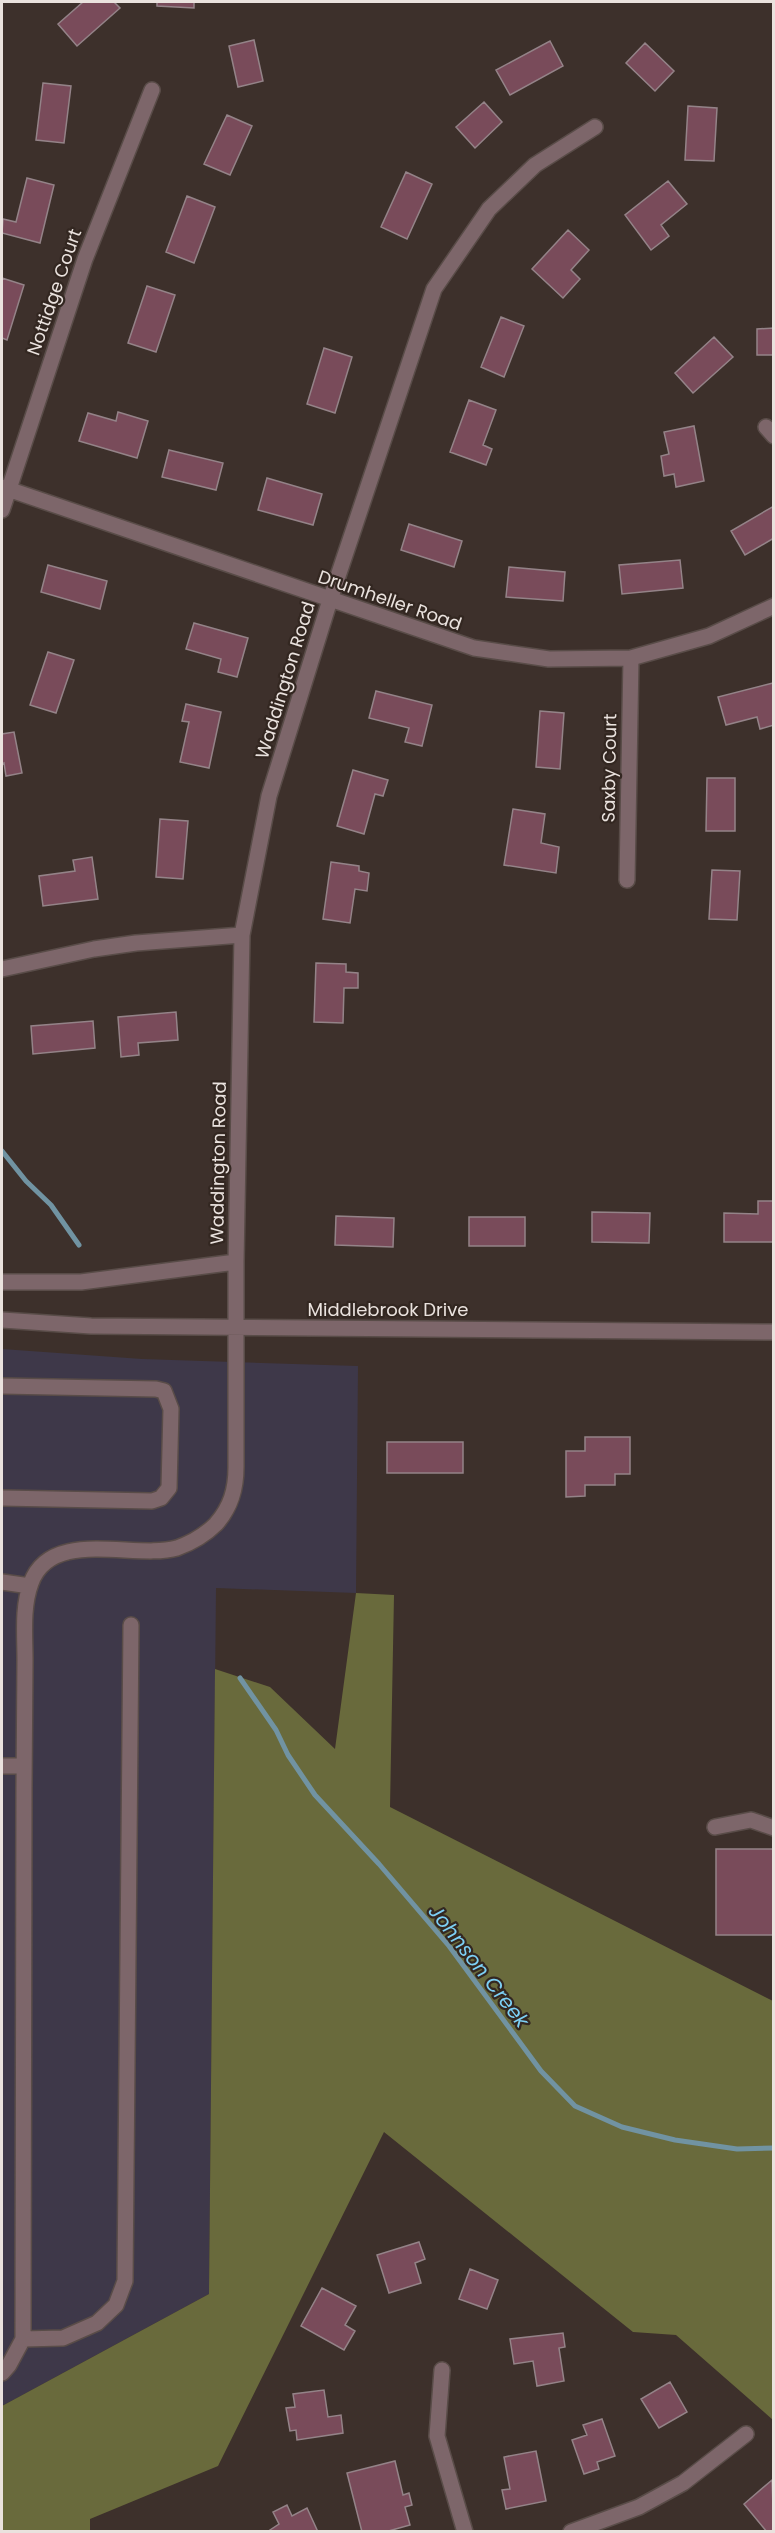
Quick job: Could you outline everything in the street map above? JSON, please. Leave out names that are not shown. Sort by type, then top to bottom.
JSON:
[{"type":"street","name":"Nottidge Court","points":[[2,510],[5,488],[85,259],[152,90]]},
{"type":"street","name":"Waddington Road","points":[[30,1586],[38,1570],[59,1555],[76,1550],[177,1548],[202,1536],[228,1508],[236,1483],[236,1262],[242,935],[269,796],[330,600],[434,289],[489,209],[535,165],[595,127]]},
{"type":"street","name":"Drumheller Road","points":[[5,488],[474,648],[549,659],[631,658],[709,636],[774,606]]},
{"type":"street","name":"Saxby Court","points":[[627,879],[631,658]]},
{"type":"street","points":[[2,969],[125,944],[242,935]]},
{"type":"street","points":[[2,1282],[81,1282],[236,1262]]},
{"type":"street","name":"Middlebrook Drive","points":[[2,1320],[91,1326],[774,1332]]},
{"type":"street","points":[[2,1386],[156,1389],[164,1391],[171,1409],[169,1488],[161,1498],[152,1501],[2,1498]]},
{"type":"street","points":[[2,1582],[30,1586],[26,1616],[24,1766],[23,2339],[2,2373]]},
{"type":"street","points":[[23,2339],[63,2338],[97,2323],[116,2305],[125,2281],[131,1625]]},
{"type":"street","points":[[2,1766],[24,1766]]},
{"type":"street","points":[[715,1827],[751,1820],[774,1828]]},
{"type":"street","points":[[442,2370],[437,2436],[465,2532]]},
{"type":"street","points":[[571,2532],[639,2507],[674,2488],[746,2434]]},
{"type":"shaded area","points":[[2,1349],[142,1359],[358,1366],[356,1593],[216,1588],[209,2294],[2,2406]]},
{"type":"green space","points":[[356,1593],[394,1595],[390,1807],[773,2001],[773,2420],[676,2335],[633,2332],[384,2132],[218,2466],[90,2519],[90,2531],[2,2531],[2,2406],[209,2294],[215,1669],[270,1687],[335,1749]]},
{"type":"building","points":[[83,2],[114,2],[120,8],[77,46],[58,24]]},
{"type":"building","points":[[157,2],[194,2],[194,8],[157,6]]},
{"type":"building","points":[[254,40],[263,81],[238,87],[229,46]]},
{"type":"building","points":[[550,41],[563,66],[510,95],[496,70]]},
{"type":"building","points":[[645,43],[674,71],[655,91],[626,63]]},
{"type":"building","points":[[43,83],[71,86],[64,143],[36,140]]},
{"type":"building","points":[[484,102],[502,122],[475,148],[456,127]]},
{"type":"building","points":[[688,106],[717,108],[714,161],[685,160]]},
{"type":"building","points":[[227,115],[252,126],[230,175],[204,164]]},
{"type":"building","points":[[406,172],[432,184],[407,239],[381,227]]},
{"type":"building","points":[[27,178],[54,185],[40,243],[2,233],[3,219],[16,222]]},
{"type":"building","points":[[668,181],[687,204],[661,225],[669,236],[651,250],[625,215]]},
{"type":"building","points":[[187,196],[215,207],[194,263],[166,252]]},
{"type":"building","points":[[568,230],[589,250],[571,270],[580,279],[563,298],[532,269]]},
{"type":"building","points":[[2,278],[24,285],[7,340],[2,338]]},
{"type":"building","points":[[147,286],[175,295],[156,352],[128,343]]},
{"type":"building","points":[[501,317],[524,326],[504,377],[481,367]]},
{"type":"building","points":[[774,328],[774,355],[757,355],[757,329]]},
{"type":"building","points":[[714,337],[733,357],[693,393],[675,373]]},
{"type":"building","points":[[324,348],[352,357],[335,413],[307,404]]},
{"type":"building","points":[[469,400],[496,410],[483,445],[492,449],[486,465],[450,452]]},
{"type":"building","points":[[118,412],[148,421],[137,458],[79,441],[88,413],[116,421]]},
{"type":"building","points":[[694,426],[704,481],[676,487],[674,474],[664,476],[661,456],[669,454],[664,432]]},
{"type":"building","points":[[169,450],[223,463],[216,490],[162,477]]},
{"type":"building","points":[[267,478],[322,494],[313,525],[258,510]]},
{"type":"building","points":[[774,506],[774,538],[745,555],[731,531]]},
{"type":"building","points":[[409,524],[462,541],[454,567],[401,550]]},
{"type":"building","points":[[680,560],[683,588],[622,594],[619,565]]},
{"type":"building","points":[[48,565],[107,581],[100,609],[41,592]]},
{"type":"building","points":[[509,567],[565,572],[563,601],[506,597]]},
{"type":"building","points":[[194,623],[248,638],[237,677],[218,672],[221,659],[186,649]]},
{"type":"building","points":[[48,652],[74,660],[56,713],[30,705]]},
{"type":"building","points":[[773,683],[774,725],[760,729],[757,717],[726,725],[718,697]]},
{"type":"building","points":[[376,691],[432,705],[422,746],[405,742],[409,728],[369,718]]},
{"type":"building","points":[[186,704],[221,712],[209,768],[180,762],[189,722],[182,721]]},
{"type":"building","points":[[540,711],[564,713],[560,769],[536,767]]},
{"type":"building","points":[[14,732],[22,773],[6,776],[4,763],[2,764],[2,734]]},
{"type":"building","points":[[353,770],[388,780],[383,796],[375,794],[364,834],[337,826]]},
{"type":"building","points":[[707,778],[735,778],[735,831],[706,831]]},
{"type":"building","points":[[513,809],[545,814],[541,843],[559,847],[556,873],[504,865]]},
{"type":"building","points":[[160,819],[188,821],[183,879],[156,877]]},
{"type":"building","points":[[92,857],[98,899],[43,906],[39,876],[75,871],[73,860]]},
{"type":"building","points":[[331,862],[359,866],[359,871],[369,873],[367,891],[355,889],[350,923],[323,919]]},
{"type":"building","points":[[712,870],[740,871],[737,920],[709,919]]},
{"type":"building","points":[[316,963],[346,964],[346,972],[358,973],[358,988],[344,988],[343,1023],[314,1022]]},
{"type":"building","points":[[176,1012],[178,1040],[138,1043],[139,1055],[121,1057],[118,1017]]},
{"type":"building","points":[[93,1021],[95,1048],[33,1054],[31,1026]]},
{"type":"building","points":[[758,1201],[774,1201],[774,1242],[724,1242],[724,1213],[758,1214]]},
{"type":"building","points":[[592,1212],[650,1213],[649,1243],[592,1242]]},
{"type":"building","points":[[336,1216],[394,1218],[393,1247],[335,1245]]},
{"type":"building","points":[[469,1217],[525,1217],[525,1246],[469,1246]]},
{"type":"building","points":[[585,1437],[630,1437],[630,1474],[615,1474],[615,1485],[585,1485],[585,1496],[566,1497],[566,1451],[585,1451]]},
{"type":"building","points":[[387,1442],[463,1442],[463,1473],[387,1473]]},
{"type":"building","points":[[716,1849],[774,1849],[774,1935],[716,1935]]},
{"type":"building","points":[[419,2242],[425,2259],[415,2263],[421,2283],[389,2293],[377,2255]]},
{"type":"building","points":[[470,2269],[498,2280],[487,2309],[459,2299]]},
{"type":"building","points":[[322,2288],[356,2306],[345,2325],[355,2331],[344,2350],[301,2326]]},
{"type":"building","points":[[563,2333],[565,2347],[559,2348],[564,2381],[537,2386],[533,2361],[514,2364],[510,2339]]},
{"type":"building","points":[[670,2382],[687,2412],[659,2428],[641,2399]]},
{"type":"building","points":[[324,2390],[328,2417],[341,2415],[343,2433],[297,2440],[296,2430],[290,2431],[286,2408],[295,2407],[293,2394]]},
{"type":"building","points":[[602,2419],[615,2456],[597,2462],[599,2469],[584,2474],[572,2440],[587,2435],[583,2425]]},
{"type":"building","points":[[536,2451],[546,2501],[506,2509],[502,2490],[510,2489],[504,2457]]},
{"type":"building","points":[[395,2461],[403,2495],[409,2493],[412,2505],[405,2507],[410,2525],[385,2532],[362,2532],[347,2473]]},
{"type":"building","points":[[772,2480],[774,2532],[767,2532],[744,2504]]},
{"type":"building","points":[[287,2505],[292,2516],[307,2508],[318,2532],[267,2532],[279,2524],[273,2512]]},
{"type":"waterway","name":"Johnson Creek","points":[[2,1151],[26,1181],[51,1205],[79,1245]]},
{"type":"waterway","name":"Johnson Creek","points":[[240,1678],[276,1730],[288,1755],[315,1795],[379,1864],[449,1946],[541,2071],[575,2106],[622,2127],[675,2140],[737,2149],[774,2148]]}]
